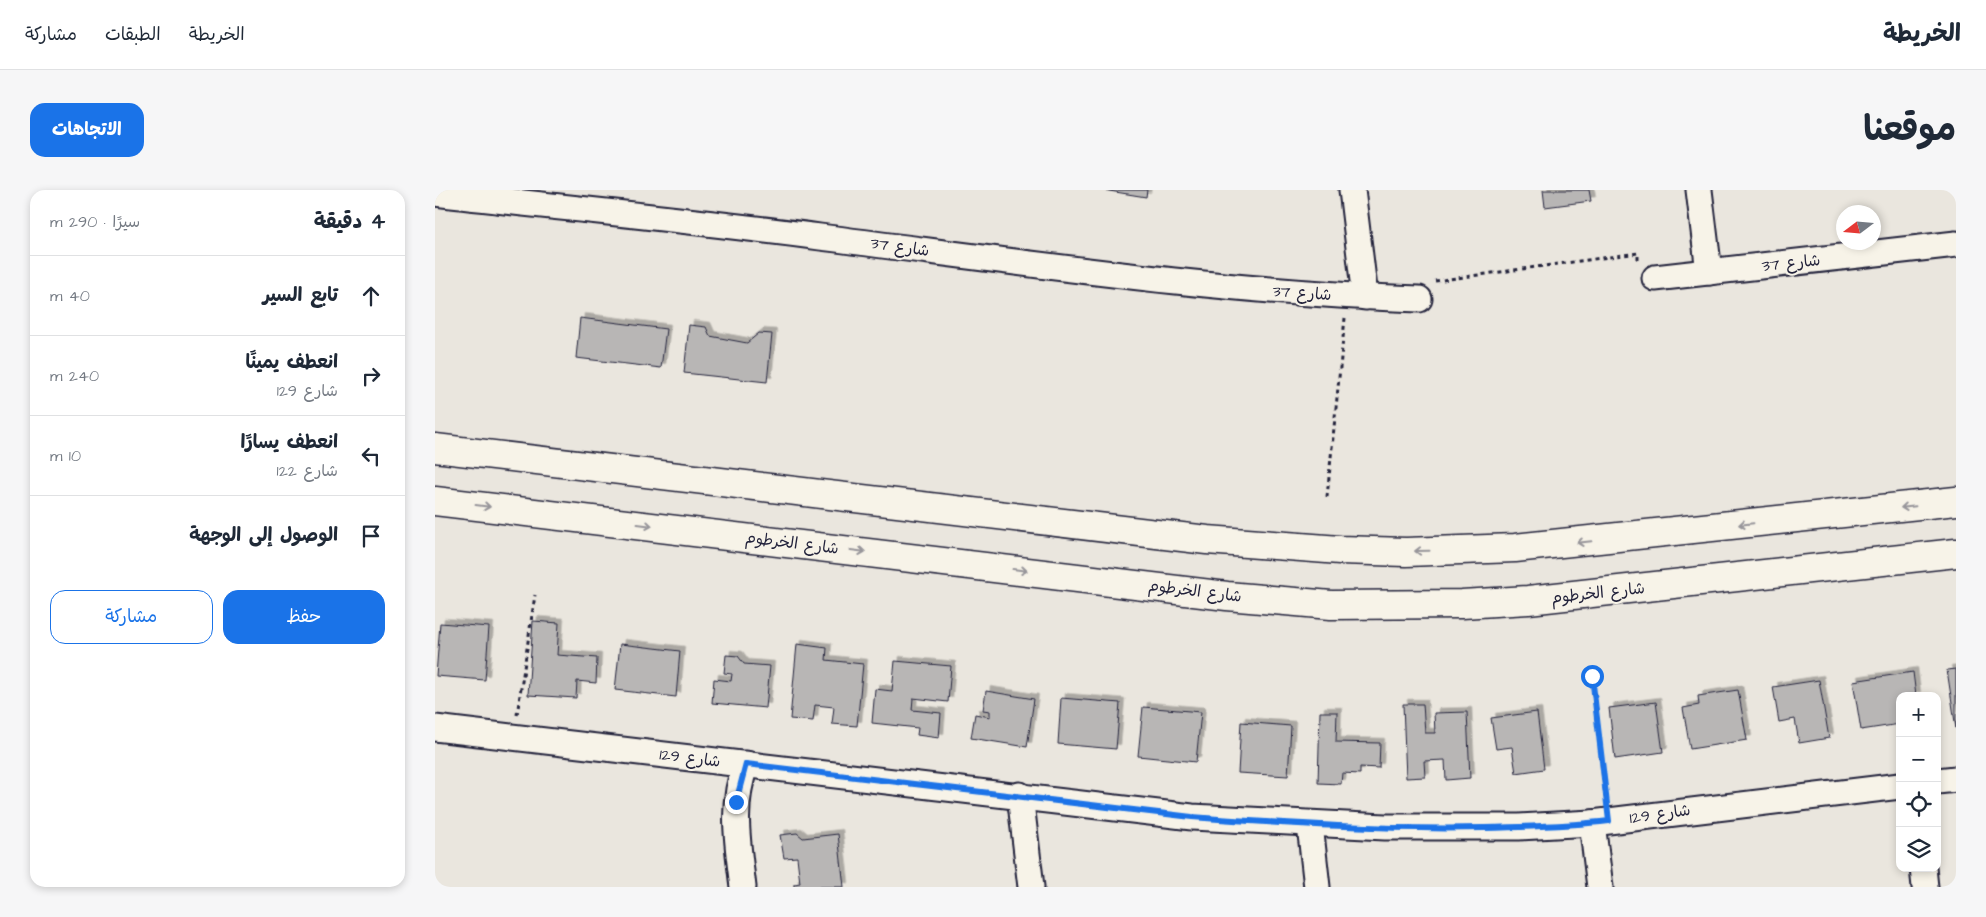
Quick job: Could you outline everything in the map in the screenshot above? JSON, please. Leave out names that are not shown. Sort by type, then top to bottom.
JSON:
[{"type":"main road","points":[[435,448],[1207,540],[1340,550],[1406,552],[1515,548],[1956,502]]},
{"type":"main road","name":"شارع الخرطوم","points":[[435,501],[1227,596],[1331,605],[1397,606],[1528,600],[1956,553]]},
{"type":"street","points":[[1353,190],[1357,296]]},
{"type":"street","points":[[1699,190],[1709,272]]},
{"type":"street","name":"شارع 37","points":[[435,192],[817,236],[1226,288],[1357,296],[1425,294]]},
{"type":"street","name":"شارع 37","points":[[1647,270],[1709,272],[1956,244]]},
{"type":"street","name":"شارع 129","points":[[435,728],[1020,795],[1192,817],[1310,824],[1447,828],[1600,822],[1896,786]]},
{"type":"street","points":[[743,887],[735,817],[738,788],[746,764]]},
{"type":"street","points":[[1941,781],[1956,779]]},
{"type":"street","points":[[1020,795],[1031,887]]},
{"type":"street","points":[[1600,822],[1600,887]]},
{"type":"street","points":[[1310,824],[1317,887]]},
{"type":"street","points":[[1923,872],[1925,887]]},
{"type":"path","points":[[1425,294],[1432,281],[1638,253],[1647,270]]},
{"type":"path","points":[[1327,497],[1357,296]]},
{"type":"path","points":[[514,737],[535,595]]},
{"type":"path","points":[[1592,676],[1600,822]]},
{"type":"building","points":[[1103,190],[1147,190],[1146,197]]},
{"type":"building","points":[[1543,190],[1589,190],[1591,201],[1545,207]]},
{"type":"building","points":[[580,318],[666,329],[661,368],[576,358]]},
{"type":"building","points":[[689,325],[706,327],[710,336],[747,343],[759,333],[772,334],[767,382],[684,373]]},
{"type":"building","points":[[533,621],[559,623],[557,655],[597,658],[596,683],[577,681],[576,698],[528,695]]},
{"type":"building","points":[[440,623],[489,627],[485,680],[436,676]]},
{"type":"building","points":[[620,644],[680,651],[676,697],[615,690]]},
{"type":"building","points":[[797,644],[827,648],[826,660],[863,664],[857,726],[832,724],[834,707],[815,705],[813,721],[790,719]]},
{"type":"building","points":[[726,655],[738,656],[744,664],[770,666],[766,708],[712,703],[714,679],[731,681],[732,674],[724,673]]},
{"type":"building","points":[[895,661],[951,666],[948,702],[913,698],[912,710],[941,713],[939,738],[917,735],[918,728],[872,723],[875,689],[892,691]]},
{"type":"building","points":[[1956,669],[1956,729],[1947,670]]},
{"type":"building","points":[[1913,672],[1916,692],[1896,692],[1896,725],[1861,730],[1853,681]]},
{"type":"building","points":[[1819,680],[1829,738],[1799,743],[1795,719],[1779,722],[1773,687]]},
{"type":"building","points":[[1738,690],[1747,740],[1690,749],[1683,708],[1699,705],[1698,696]]},
{"type":"building","points":[[986,691],[1034,699],[1027,747],[971,738],[975,714],[990,717],[990,711],[983,710]]},
{"type":"building","points":[[1061,698],[1120,703],[1116,749],[1058,744]]},
{"type":"building","points":[[1656,702],[1663,752],[1615,759],[1609,708]]},
{"type":"building","points":[[1403,704],[1423,704],[1425,733],[1435,733],[1434,713],[1467,712],[1470,778],[1446,780],[1445,760],[1424,761],[1425,777],[1406,778]]},
{"type":"building","points":[[1143,707],[1201,712],[1196,762],[1138,756]]},
{"type":"building","points":[[1320,712],[1337,712],[1336,742],[1380,743],[1379,768],[1360,767],[1360,774],[1342,773],[1341,784],[1318,783]]},
{"type":"building","points":[[1537,712],[1544,769],[1516,773],[1512,747],[1496,749],[1491,718]]},
{"type":"building","points":[[1241,722],[1291,726],[1288,776],[1238,773]]},
{"type":"building","points":[[797,833],[803,838],[838,834],[844,887],[794,887],[794,884],[800,883],[797,857],[784,858],[780,835]]},
{"type":"route","points":[[736,802],[738,788],[746,764],[1020,795],[1192,817],[1258,822],[1447,828],[1519,827],[1609,821],[1592,676]]}]
